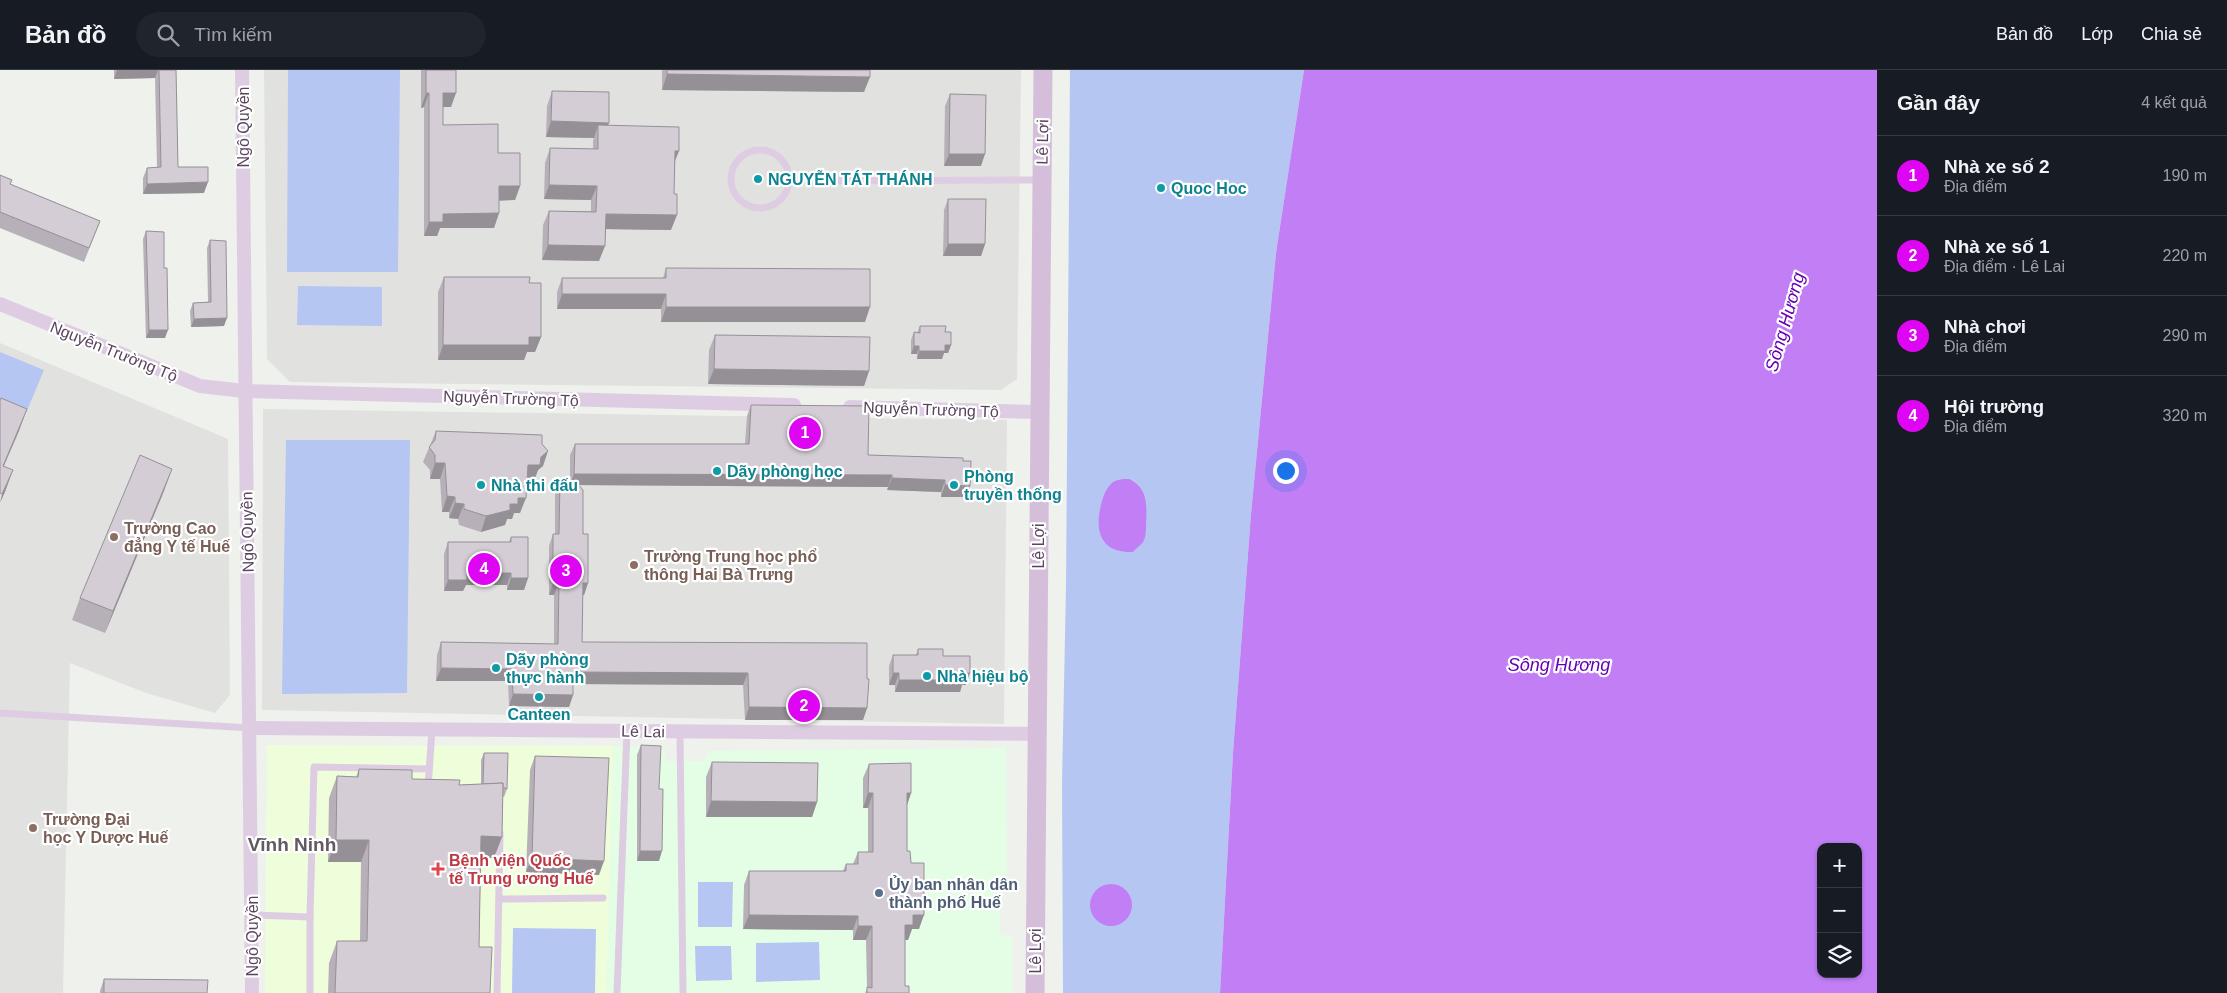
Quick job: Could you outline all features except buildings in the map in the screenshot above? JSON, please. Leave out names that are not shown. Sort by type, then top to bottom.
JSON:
[{"type":"main road","name":"Lê Lợi","points":[[1035,993],[1043,70]]},
{"type":"street","name":"Ngô Quyền","points":[[242,70],[252,993]]},
{"type":"street","name":"Nguyễn Trường Tộ","points":[[0,304],[200,386],[244,391],[812,406]]},
{"type":"street","name":"Nguyễn Trường Tộ","points":[[832,406],[1039,412]]},
{"type":"street","name":"Lê Lai","points":[[250,728],[1036,734]]},
{"type":"lane","points":[[760,150],[777,155],[784,162],[789,181],[787,189],[777,202],[759,208],[742,202],[733,190],[731,180],[732,171],[740,159],[752,151],[760,150]]},
{"type":"lane","points":[[789,181],[1041,180]]},
{"type":"lane","points":[[0,712],[250,728]]},
{"type":"lane","points":[[432,728],[428,789],[436,788]]},
{"type":"lane","points":[[617,993],[627,731]]},
{"type":"lane","points":[[680,731],[683,993]]},
{"type":"lane","points":[[310,993],[314,767],[429,769]]},
{"type":"lane","points":[[497,993],[500,830]]},
{"type":"lane","points":[[499,899],[602,898]]},
{"type":"lane","points":[[252,915],[310,917]]},
{"type":"shaded area","points":[[264,70],[1021,70],[1017,379],[1001,390],[290,382],[267,359]]},
{"type":"shaded area","points":[[288,70],[400,70],[398,272],[287,272]]},
{"type":"shaded area","points":[[1070,70],[1304,70],[1276,253],[1251,514],[1233,753],[1220,993],[1063,993],[1062,783],[1066,587]]},
{"type":"shaded area","points":[[298,286],[382,287],[382,326],[297,325]]},
{"type":"shaded area","name":"Trường Cao đẳng Y tế Huế","points":[[0,343],[228,439],[230,695],[215,713],[146,693],[70,663],[63,993],[0,993]]},
{"type":"shaded area","points":[[0,352],[44,370],[26,413],[0,403]]},
{"type":"shaded area","name":"Trường Trung học phổ thông Hai Bà Trưng","points":[[263,409],[1007,420],[1004,724],[262,710]]},
{"type":"shaded area","points":[[286,440],[410,440],[407,693],[282,694]]},
{"type":"shaded area","name":"Bệnh viện Quốc tế Trung ương Huế","points":[[267,745],[613,746],[606,993],[265,993]]},
{"type":"shaded area","points":[[613,746],[665,749],[665,761],[704,761],[709,751],[1006,748],[1007,875],[1000,875],[1000,935],[1012,936],[1012,993],[606,993]]},
{"type":"shaded area","points":[[698,882],[733,882],[732,927],[698,927]]},
{"type":"shaded area","points":[[513,928],[596,929],[595,993],[512,993]]},
{"type":"shaded area","points":[[819,942],[820,980],[756,982],[756,943]]},
{"type":"shaded area","points":[[695,946],[731,946],[732,980],[696,981]]},
{"type":"water","name":"Sông Hương","points":[[1304,70],[1877,70],[1877,993],[1220,993],[1233,753],[1251,514],[1276,253]]},
{"type":"water","points":[[1129,479],[1140,487],[1143,492],[1146,510],[1145,538],[1133,552],[1114,549],[1107,545],[1100,532],[1099,524],[1103,496],[1107,489],[1115,481]]},
{"type":"water","points":[[1111,884],[1126,890],[1132,905],[1126,920],[1111,926],[1096,920],[1090,905],[1096,890]]},
{"type":"place","name":"NGUYỄN TÁT THÁNH","points":[[758,179]]},
{"type":"place","name":"Quoc Hoc","points":[[1161,188]]},
{"type":"place","name":"Nhà xe số 2","points":[[805,433]]},
{"type":"place","name":"Dãy phòng học","points":[[717,471]]},
{"type":"place","name":"Nhà thi đấu","points":[[481,485]]},
{"type":"place","name":"Phòng truyền thống","points":[[954,485]]},
{"type":"place","name":"Trường Cao đẳng Y tế Huế","points":[[114,537]]},
{"type":"place","name":"Trường Trung học phổ thông Hai Bà Trưng","points":[[634,565]]},
{"type":"place","name":"Hội trường","points":[[484,569]]},
{"type":"place","name":"Nhà chơi","points":[[566,571]]},
{"type":"place","name":"Dãy phòng thực hành","points":[[496,668]]},
{"type":"place","name":"Nhà hiệu bộ","points":[[927,676]]},
{"type":"place","name":"Canteen","points":[[539,697]]},
{"type":"place","name":"Nhà xe số 1","points":[[804,706]]},
{"type":"place","name":"Trường Đại học Y Dược Huế","points":[[33,828]]},
{"type":"place","name":"Bệnh viện Quốc tế Trung ương Huế","points":[[438,869]]},
{"type":"place","name":"Ủy ban nhân dân thành phố Huế","points":[[879,893]]},
{"type":"district","name":"Vĩnh Ninh","points":[[292,844]]}]
